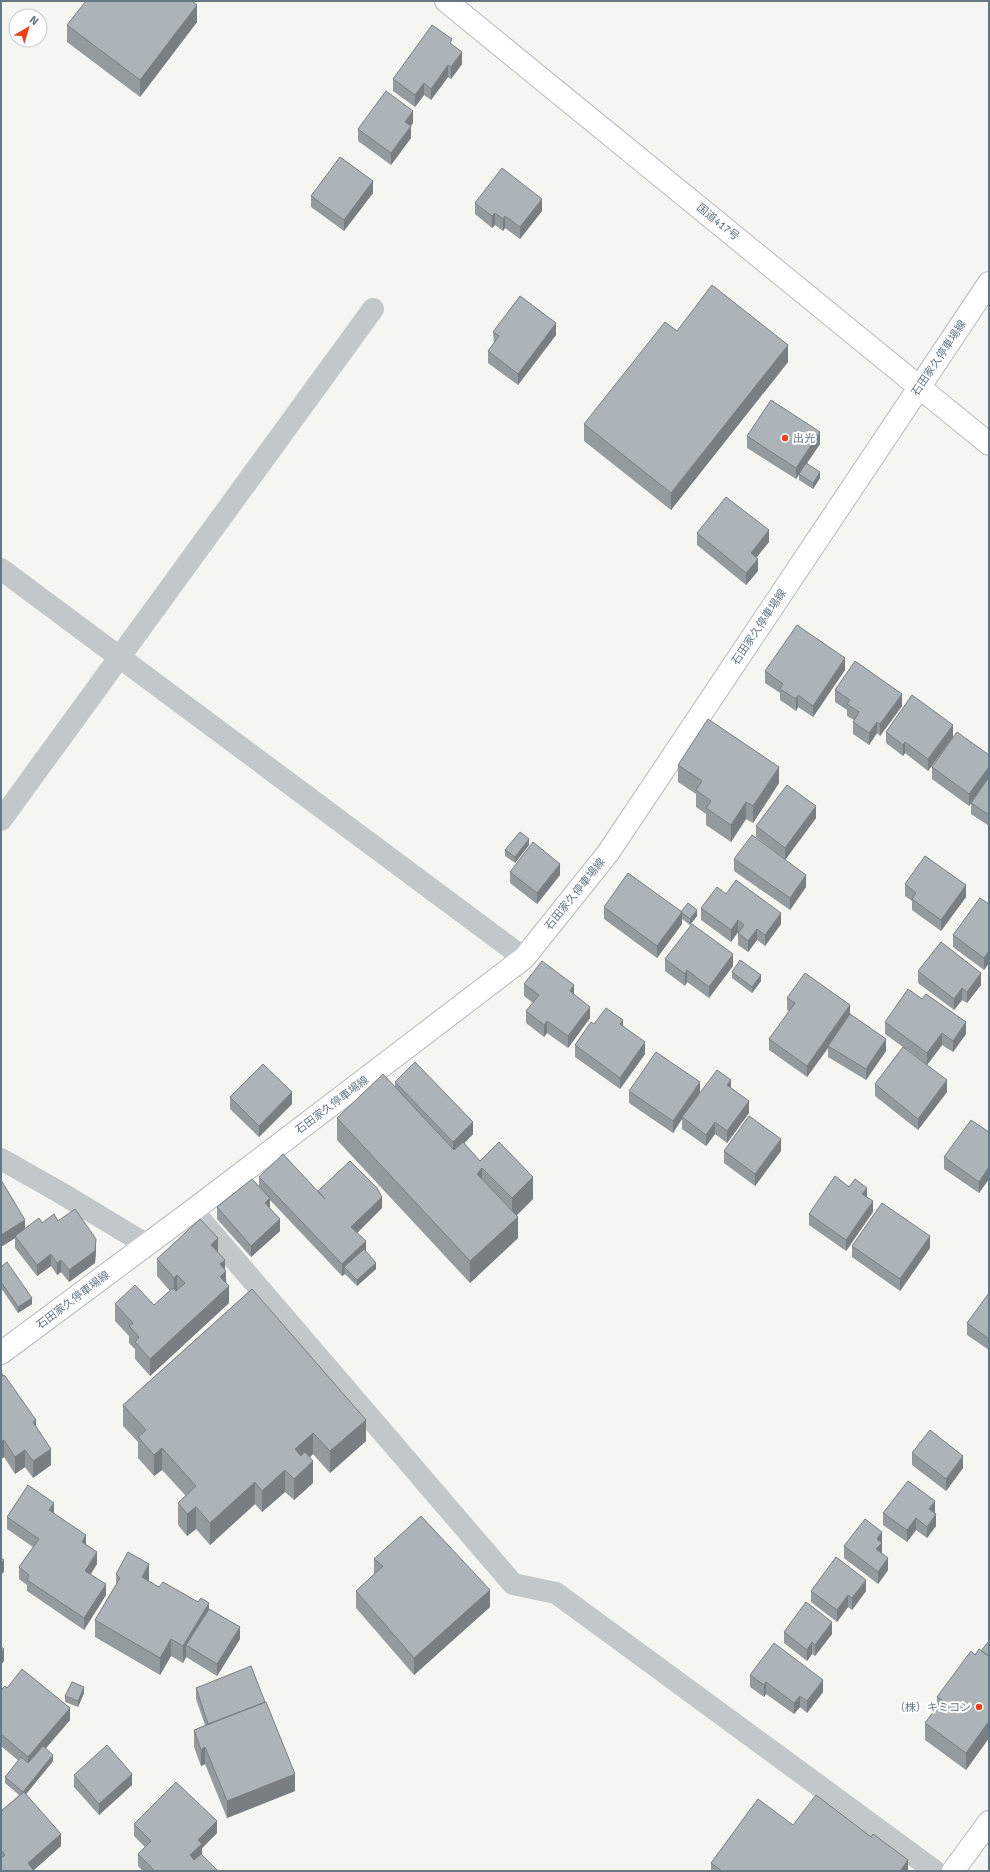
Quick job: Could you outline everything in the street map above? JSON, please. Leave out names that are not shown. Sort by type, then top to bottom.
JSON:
[{"type":"main road","name":"国道417号","points":[[446,1],[989,444]]},
{"type":"main road","name":"石田家久停車場線","points":[[1,1353],[147,1245],[524,958],[608,853],[989,283]]},
{"type":"main road","points":[[953,1871],[989,1822]]},
{"type":"street","points":[[1,820],[374,309]]},
{"type":"street","points":[[1,569],[524,958]]},
{"type":"street","points":[[1,1159],[147,1245]]},
{"type":"street","points":[[192,1211],[513,1584],[556,1593],[935,1871]]},
{"type":"building","points":[[86,1],[192,1],[197,5],[140,80],[67,25]]},
{"type":"building","points":[[432,25],[452,39],[450,43],[462,52],[451,67],[448,65],[431,89],[424,83],[415,95],[393,79]]},
{"type":"building","points":[[386,91],[413,111],[405,122],[411,126],[391,153],[358,129]]},
{"type":"building","points":[[340,157],[373,181],[344,220],[311,196]]},
{"type":"building","points":[[502,168],[542,199],[520,227],[505,216],[503,219],[495,213],[492,216],[475,203]]},
{"type":"building","points":[[712,285],[788,345],[671,493],[584,424],[665,322],[677,331]]},
{"type":"building","points":[[520,296],[556,323],[518,374],[488,351],[499,336],[493,332]]},
{"type":"building","points":[[771,400],[820,432],[796,468],[747,436]]},
{"type":"building","points":[[806,463],[820,472],[813,483],[799,474]]},
{"type":"building","points":[[726,497],[769,530],[751,553],[758,559],[746,573],[697,533]]},
{"type":"building","points":[[797,625],[845,658],[813,706],[798,695],[796,699],[780,689],[783,684],[765,671]]},
{"type":"building","points":[[855,661],[902,694],[880,724],[877,722],[869,733],[853,722],[859,712],[847,704],[850,700],[835,690]]},
{"type":"building","points":[[912,695],[953,725],[928,759],[905,742],[903,745],[886,732]]},
{"type":"building","points":[[708,719],[779,767],[753,806],[746,802],[731,825],[706,808],[711,801],[696,790],[702,781],[678,765]]},
{"type":"building","points":[[957,732],[989,755],[989,767],[969,794],[932,767]]},
{"type":"building","points":[[989,777],[989,815],[971,803]]},
{"type":"building","points":[[787,785],[816,806],[785,848],[756,826]]},
{"type":"building","points":[[520,832],[529,839],[515,857],[505,850]]},
{"type":"building","points":[[752,835],[806,875],[790,898],[734,859]]},
{"type":"building","points":[[533,842],[560,864],[537,893],[510,872]]},
{"type":"building","points":[[925,856],[966,885],[941,920],[912,899],[916,893],[905,884]]},
{"type":"building","points":[[628,873],[682,912],[657,946],[604,907]]},
{"type":"building","points":[[736,880],[781,913],[765,935],[757,929],[748,941],[738,933],[744,925],[738,920],[731,930],[701,908],[717,887],[726,894]]},
{"type":"building","points":[[980,898],[989,904],[989,951],[984,958],[953,935]]},
{"type":"building","points":[[688,903],[697,910],[690,919],[681,912]]},
{"type":"building","points":[[692,924],[733,954],[709,987],[687,970],[685,974],[665,959]]},
{"type":"building","points":[[941,942],[981,973],[967,992],[962,988],[954,999],[918,971]]},
{"type":"building","points":[[740,960],[761,975],[752,987],[732,972]]},
{"type":"building","points":[[542,961],[574,985],[570,991],[590,1007],[568,1036],[547,1021],[544,1025],[526,1011],[539,995],[524,984]]},
{"type":"building","points":[[805,973],[850,1005],[807,1066],[769,1039],[795,1003],[787,998]]},
{"type":"building","points":[[908,989],[922,999],[926,994],[966,1022],[953,1041],[942,1033],[927,1053],[885,1022]]},
{"type":"building","points":[[606,1008],[623,1020],[620,1024],[645,1042],[620,1078],[575,1045],[591,1022],[594,1024]]},
{"type":"building","points":[[850,1014],[886,1039],[866,1069],[828,1046]]},
{"type":"building","points":[[903,1047],[947,1080],[918,1119],[875,1084]]},
{"type":"building","points":[[656,1052],[700,1082],[673,1121],[629,1091]]},
{"type":"building","points":[[415,1062],[473,1122],[453,1142],[395,1082]]},
{"type":"building","points":[[263,1064],[292,1092],[259,1126],[230,1097]]},
{"type":"building","points":[[717,1070],[731,1080],[727,1085],[749,1101],[727,1131],[715,1122],[706,1135],[682,1117]]},
{"type":"building","points":[[383,1074],[454,1150],[463,1142],[480,1161],[499,1142],[533,1177],[512,1198],[482,1168],[477,1174],[518,1217],[470,1261],[337,1118]]},
{"type":"building","points":[[749,1116],[781,1139],[755,1174],[724,1151]]},
{"type":"building","points":[[971,1120],[989,1132],[989,1167],[979,1182],[944,1157]]},
{"type":"building","points":[[283,1154],[325,1199],[318,1191],[350,1161],[377,1188],[382,1197],[351,1227],[366,1241],[342,1264],[259,1177]]},
{"type":"building","points":[[835,1176],[849,1187],[855,1179],[867,1188],[862,1194],[873,1201],[846,1240],[809,1214]]},
{"type":"building","points":[[252,1179],[270,1198],[265,1203],[280,1219],[251,1246],[217,1207]]},
{"type":"building","points":[[1,1180],[25,1220],[1,1235]]},
{"type":"building","points":[[882,1203],[930,1236],[900,1279],[852,1246]]},
{"type":"building","points":[[75,1209],[96,1239],[95,1251],[69,1270],[61,1260],[57,1263],[51,1254],[37,1265],[15,1236],[39,1218],[42,1223],[54,1214],[58,1221]]},
{"type":"building","points":[[200,1219],[218,1238],[211,1245],[225,1260],[220,1264],[226,1271],[220,1277],[229,1286],[150,1359],[135,1342],[139,1337],[129,1326],[133,1323],[115,1304],[135,1285],[154,1305],[173,1288],[176,1291],[185,1283],[177,1275],[174,1278],[157,1259]]},
{"type":"building","points":[[364,1249],[376,1263],[357,1280],[344,1267]]},
{"type":"building","points":[[7,1262],[32,1298],[18,1307],[1,1282],[1,1267]]},
{"type":"building","points":[[252,1289],[366,1420],[330,1451],[313,1433],[295,1449],[301,1456],[305,1452],[313,1461],[294,1479],[285,1470],[262,1491],[255,1482],[210,1523],[196,1507],[187,1514],[178,1503],[196,1486],[162,1448],[154,1455],[138,1437],[146,1430],[123,1405]]},
{"type":"building","points":[[989,1293],[989,1339],[967,1323]]},
{"type":"building","points":[[1,1375],[5,1376],[36,1420],[33,1422],[51,1449],[33,1461],[25,1450],[15,1457],[4,1440],[1,1442]]},
{"type":"building","points":[[930,1430],[963,1456],[946,1479],[912,1453]]},
{"type":"building","points":[[908,1481],[935,1501],[929,1509],[936,1514],[927,1527],[916,1518],[907,1530],[883,1513]]},
{"type":"building","points":[[28,1485],[54,1503],[49,1510],[86,1535],[82,1542],[97,1552],[85,1571],[106,1584],[84,1618],[27,1580],[29,1575],[19,1567],[39,1539],[7,1517]]},
{"type":"building","points":[[421,1516],[490,1590],[414,1658],[356,1591],[383,1566],[374,1559]]},
{"type":"building","points":[[865,1519],[882,1532],[877,1539],[882,1543],[876,1549],[888,1558],[878,1572],[844,1546]]},
{"type":"building","points":[[128,1552],[149,1564],[142,1577],[159,1587],[163,1582],[198,1602],[201,1598],[209,1603],[183,1646],[171,1639],[160,1658],[95,1620],[120,1578],[116,1574]]},
{"type":"building","points":[[836,1557],[866,1580],[852,1598],[848,1595],[837,1610],[811,1591]]},
{"type":"building","points":[[806,1602],[832,1622],[815,1645],[812,1642],[807,1650],[784,1632]]},
{"type":"building","points":[[209,1609],[240,1627],[217,1664],[186,1645]]},
{"type":"building","points":[[989,1641],[989,1656],[981,1651]]},
{"type":"building","points":[[774,1643],[823,1680],[807,1701],[800,1696],[794,1703],[766,1682],[764,1685],[750,1675]]},
{"type":"building","points":[[979,1649],[989,1656],[989,1721],[966,1753],[925,1723],[942,1700],[937,1697],[971,1651],[975,1655]]},
{"type":"building","points":[[251,1666],[265,1702],[208,1724],[196,1688]]},
{"type":"building","points":[[22,1669],[70,1708],[28,1757],[1,1734],[1,1690],[5,1686],[7,1688]]},
{"type":"building","points":[[72,1682],[84,1687],[78,1701],[65,1696]]},
{"type":"building","points":[[266,1702],[295,1774],[227,1801],[205,1747],[201,1750],[194,1730]]},
{"type":"building","points":[[107,1745],[132,1774],[99,1804],[74,1775]]},
{"type":"building","points":[[43,1746],[53,1755],[23,1792],[5,1777],[21,1757],[28,1763]]},
{"type":"building","points":[[176,1782],[217,1821],[198,1840],[202,1844],[190,1855],[194,1860],[201,1854],[218,1871],[155,1871],[138,1854],[151,1841],[134,1824]]},
{"type":"building","points":[[24,1792],[61,1834],[28,1863],[34,1871],[1,1871],[1,1859],[5,1855],[1,1850],[1,1811]]},
{"type":"building","points":[[816,1795],[871,1837],[873,1834],[908,1860],[900,1871],[722,1871],[711,1863],[758,1799],[793,1825]]},
{"type":"place","name":"出光","points":[[785,438]]},
{"type":"place","name":"（株）キミコン","points":[[979,1707]]}]
